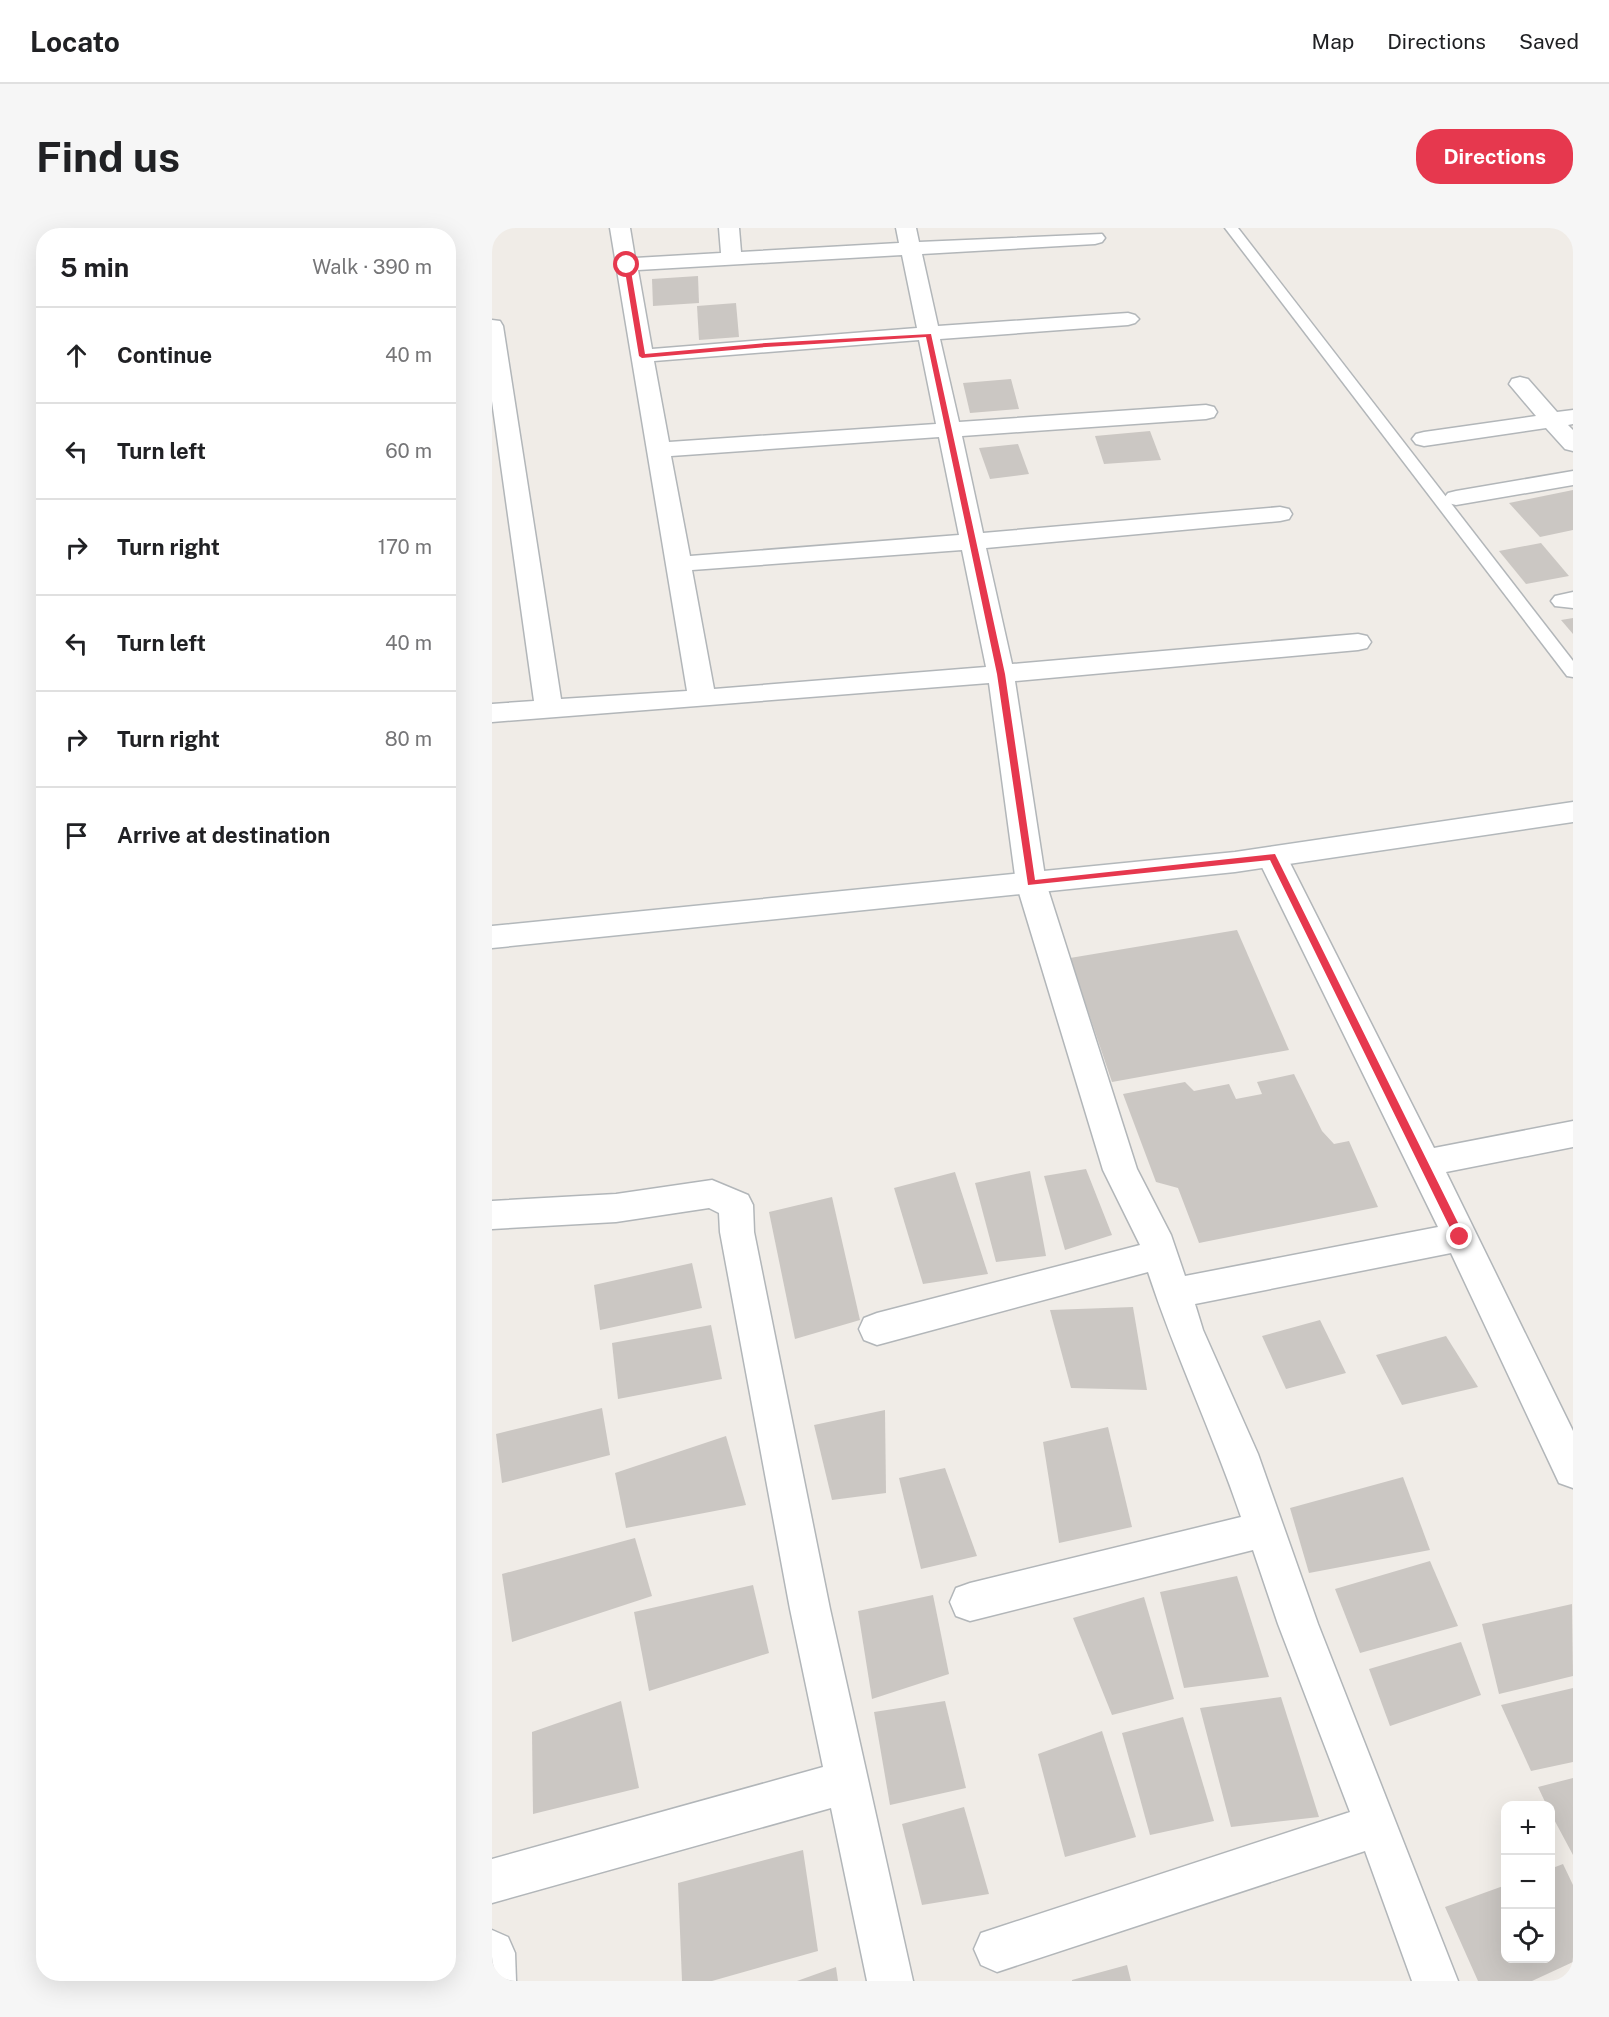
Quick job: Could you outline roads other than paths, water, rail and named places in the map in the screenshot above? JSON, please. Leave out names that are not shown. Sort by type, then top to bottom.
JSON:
[{"type":"street","points":[[620,228],[702,698]]},
{"type":"street","points":[[729,228],[732,260]]},
{"type":"street","points":[[627,265],[732,260],[908,238],[1095,238]]},
{"type":"street","points":[[908,238],[1001,674],[1031,883],[1119,1170],[1154,1235],[1185,1330],[1239,1454],[1298,1624],[1435,1981]]},
{"type":"street","points":[[642,356],[1128,319]]},
{"type":"street","points":[[492,326],[498,409],[549,709]]},
{"type":"street","points":[[1520,384],[1563,419],[1573,444]]},
{"type":"street","points":[[658,450],[1206,412]]},
{"type":"street","points":[[1424,440],[1563,419]]},
{"type":"street","points":[[1456,498],[1573,478]]},
{"type":"street","points":[[678,564],[1280,514]]},
{"type":"street","points":[[492,713],[1001,674],[1358,642]]},
{"type":"street","points":[[492,937],[1031,883],[1272,856],[1573,812]]},
{"type":"street","points":[[1272,856],[1425,1162],[1460,1237],[1562,1426],[1573,1471]]},
{"type":"street","points":[[1425,1162],[1573,1134]]},
{"type":"street","points":[[492,1215],[616,1208],[712,1194],[736,1205],[737,1232],[810,1609],[890,1981]]},
{"type":"street","points":[[1174,1293],[1460,1237]]},
{"type":"street","points":[[877,1329],[1160,1254]]},
{"type":"street","points":[[970,1602],[1265,1529]]},
{"type":"street","points":[[492,1881],[847,1782]]},
{"type":"street","points":[[997,1949],[1377,1825]]},
{"type":"street","points":[[492,1953],[493,1981]]},
{"type":"lane","points":[[1231,228],[1573,672]]}]
